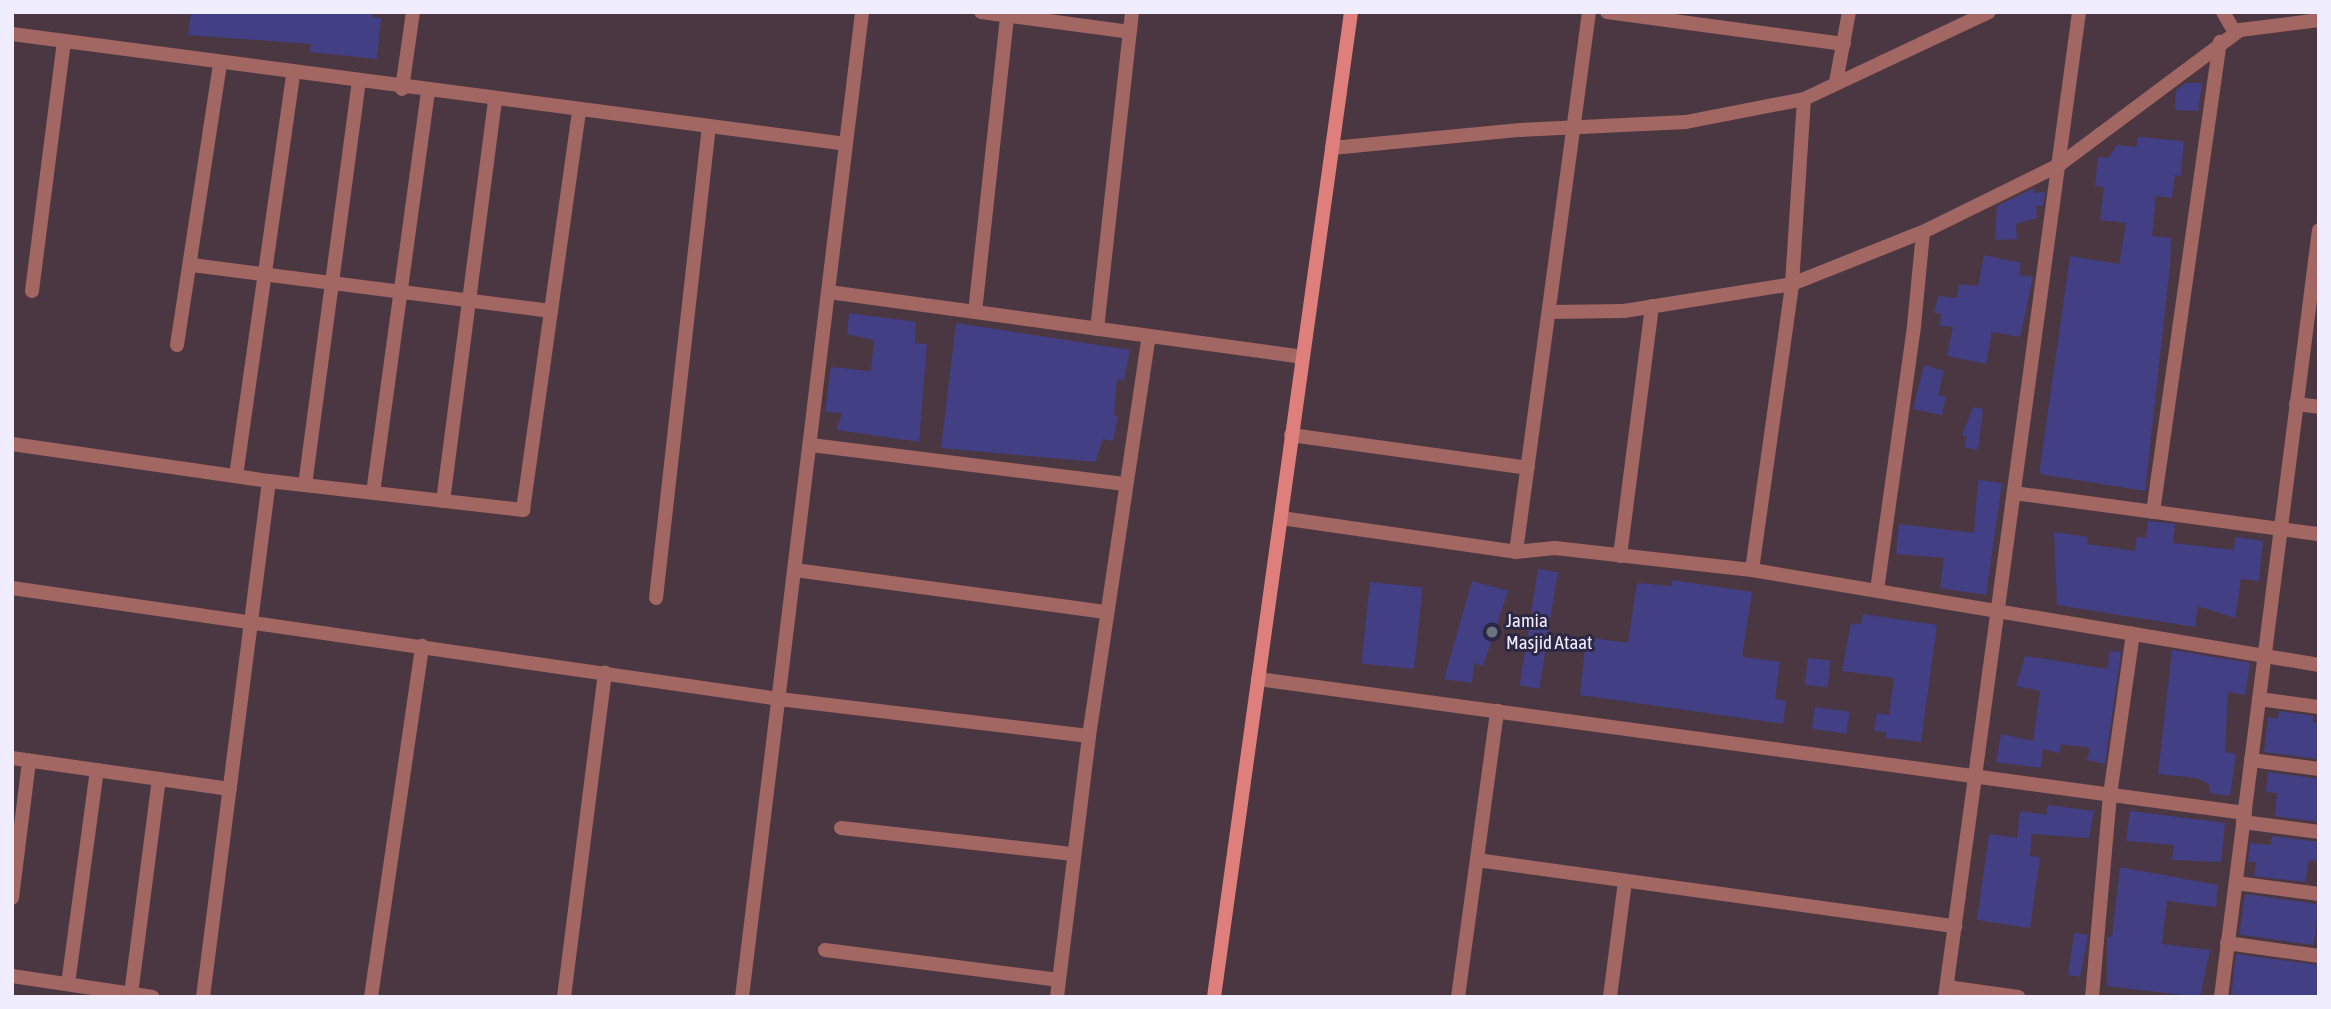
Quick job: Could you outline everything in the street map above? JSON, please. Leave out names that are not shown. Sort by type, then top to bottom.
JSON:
[{"type":"street","points":[[402,89],[413,12]]},
{"type":"street","points":[[742,997],[862,12]]},
{"type":"street","points":[[981,12],[1130,32]]},
{"type":"street","points":[[1097,329],[1132,12]]},
{"type":"street","points":[[1214,997],[1350,12]]},
{"type":"street","points":[[1516,552],[1590,12]]},
{"type":"street","points":[[1607,12],[1844,44]]},
{"type":"street","points":[[1836,82],[1849,12]]},
{"type":"street","points":[[1332,148],[1573,126],[1686,122],[1804,99],[1989,12]]},
{"type":"street","points":[[2018,997],[1946,992],[2079,12]]},
{"type":"street","points":[[2223,12],[2235,33]]},
{"type":"street","points":[[975,312],[1007,16]]},
{"type":"street","points":[[1550,312],[1652,306],[1792,284],[1923,232],[2059,165],[2235,33],[2297,20],[2319,20]]},
{"type":"street","points":[[12,34],[402,89],[846,144]]},
{"type":"street","points":[[32,291],[64,41]]},
{"type":"street","points":[[2153,512],[2220,42]]},
{"type":"street","points":[[177,345],[192,265],[220,63]]},
{"type":"street","points":[[236,476],[293,73]]},
{"type":"street","points":[[305,485],[359,82]]},
{"type":"street","points":[[373,493],[428,91]]},
{"type":"street","points":[[443,501],[495,99]]},
{"type":"street","points":[[1752,570],[1792,284],[1804,99]]},
{"type":"street","points":[[12,444],[269,481],[523,510],[579,110]]},
{"type":"street","points":[[656,598],[709,126]]},
{"type":"street","points":[[2221,997],[2296,404],[2315,284],[2319,230]]},
{"type":"street","points":[[1877,590],[1914,326],[1923,232]]},
{"type":"street","points":[[192,265],[551,311]]},
{"type":"street","points":[[829,292],[1302,357]]},
{"type":"street","points":[[1620,556],[1652,306]]},
{"type":"street","points":[[1057,997],[1088,736],[1149,336]]},
{"type":"street","points":[[2296,404],[2319,407]]},
{"type":"street","points":[[1292,435],[1528,468]]},
{"type":"street","points":[[811,445],[1125,484]]},
{"type":"street","points":[[203,997],[269,481]]},
{"type":"street","points":[[2014,493],[2319,534]]},
{"type":"street","points":[[1281,518],[1516,552],[1555,548],[1752,570],[2319,665]]},
{"type":"street","points":[[795,570],[1107,612]]},
{"type":"street","points":[[12,588],[779,699],[1088,736]]},
{"type":"street","points":[[2092,997],[2110,794],[2133,634]]},
{"type":"street","points":[[372,997],[422,646]]},
{"type":"street","points":[[564,997],[605,673]]},
{"type":"street","points":[[1258,679],[2110,794],[2319,832]]},
{"type":"street","points":[[2259,699],[2319,707]]},
{"type":"street","points":[[1458,997],[1497,711]]},
{"type":"street","points":[[12,758],[230,789]]},
{"type":"street","points":[[2251,760],[2319,769]]},
{"type":"street","points":[[12,898],[29,761]]},
{"type":"street","points":[[68,984],[97,770]]},
{"type":"street","points":[[131,994],[159,779]]},
{"type":"street","points":[[841,828],[1074,854]]},
{"type":"street","points":[[1477,860],[1955,926]]},
{"type":"street","points":[[1610,997],[1625,881]]},
{"type":"street","points":[[2236,883],[2319,894]]},
{"type":"street","points":[[2227,943],[2319,956]]},
{"type":"street","points":[[825,950],[1059,980]]},
{"type":"street","points":[[12,976],[152,997]]},
{"type":"shaded area","points":[[12,12],[2319,12],[2319,997],[12,997]]},
{"type":"building","points":[[191,12],[373,12],[372,17],[381,18],[377,59],[310,52],[311,44],[188,35]]},
{"type":"building","points":[[2185,83],[2202,83],[2198,111],[2175,110],[2176,90]]},
{"type":"building","points":[[2138,137],[2184,141],[2181,176],[2175,175],[2172,198],[2156,196],[2152,236],[2171,238],[2170,266],[2145,491],[2039,474],[2070,256],[2119,264],[2126,223],[2100,220],[2104,187],[2095,186],[2098,157],[2108,158],[2117,145],[2136,147]]},
{"type":"building","points":[[2034,188],[2033,193],[2045,192],[2043,206],[2036,206],[2037,218],[2016,224],[2017,239],[1995,240],[1997,206]]},
{"type":"building","points":[[1984,255],[2021,263],[2019,275],[2033,277],[2020,337],[1992,332],[1986,364],[1947,356],[1953,327],[1940,326],[1941,314],[1934,313],[1938,296],[1957,298],[1959,284],[1978,286]]},
{"type":"building","points":[[849,313],[916,322],[915,343],[927,344],[919,442],[837,430],[842,413],[825,412],[831,367],[871,371],[874,340],[847,334]]},
{"type":"building","points":[[956,323],[1130,350],[1124,381],[1117,379],[1114,415],[1118,416],[1113,441],[1103,439],[1095,462],[941,448]]},
{"type":"building","points":[[1924,365],[1944,371],[1938,395],[1946,396],[1942,415],[1913,409]]},
{"type":"building","points":[[1973,407],[1983,409],[1978,450],[1964,447],[1967,437],[1962,435]]},
{"type":"building","points":[[1978,480],[2002,483],[1986,595],[1940,588],[1944,558],[1896,554],[1899,524],[1974,533]]},
{"type":"building","points":[[2148,521],[2175,524],[2173,543],[2234,550],[2235,537],[2263,541],[2259,581],[2241,579],[2235,618],[2198,606],[2195,627],[2057,605],[2054,532],[2088,537],[2087,544],[2135,551],[2137,537],[2146,538]]},
{"type":"building","points":[[1538,569],[1558,572],[1539,689],[1520,686]]},
{"type":"building","points":[[1672,580],[1752,592],[1742,657],[1780,662],[1775,699],[1786,701],[1783,724],[1580,695],[1586,637],[1628,643],[1637,583],[1672,586]]},
{"type":"building","points":[[1472,581],[1508,591],[1483,666],[1474,663],[1472,683],[1444,679]]},
{"type":"building","points":[[1370,582],[1423,588],[1414,669],[1361,664]]},
{"type":"building","points":[[1863,614],[1937,625],[1921,742],[1886,738],[1886,732],[1874,731],[1877,713],[1889,715],[1894,678],[1842,671],[1851,623],[1861,624]]},
{"type":"building","points":[[2172,650],[2250,663],[2245,695],[2228,692],[2225,752],[2236,754],[2230,796],[2210,793],[2209,784],[2196,778],[2158,774]]},
{"type":"building","points":[[2109,651],[2121,652],[2105,764],[2087,760],[2090,748],[2061,744],[2059,753],[2043,749],[2041,768],[1996,762],[2001,734],[2033,741],[2040,691],[2016,686],[2025,656],[2108,669]]},
{"type":"building","points":[[1808,658],[1831,661],[1828,688],[1805,685]]},
{"type":"building","points":[[1815,707],[1850,712],[1847,734],[1812,729]]},
{"type":"building","points":[[2279,711],[2313,716],[2313,723],[2319,723],[2319,759],[2264,752],[2268,718],[2278,718]]},
{"type":"building","points":[[2268,772],[2319,779],[2319,822],[2275,816],[2277,793],[2266,792]]},
{"type":"building","points":[[2048,805],[2094,811],[2089,838],[2032,834],[2030,856],[2040,857],[2030,928],[1977,920],[1989,834],[2017,838],[2020,811],[2046,815]]},
{"type":"building","points":[[2130,811],[2225,823],[2221,862],[2172,860],[2174,845],[2126,841]]},
{"type":"building","points":[[2272,836],[2319,842],[2319,861],[2309,860],[2305,882],[2254,876],[2256,862],[2248,862],[2250,843],[2271,845]]},
{"type":"building","points":[[2120,867],[2218,885],[2216,907],[2167,901],[2162,944],[2210,950],[2200,997],[2107,986],[2107,937],[2112,937]]},
{"type":"building","points":[[2245,894],[2319,904],[2314,945],[2239,935]]},
{"type":"building","points":[[2074,933],[2088,935],[2080,977],[2068,975]]},
{"type":"building","points":[[2236,954],[2319,965],[2319,997],[2231,997]]},
{"type":"place","name":"Jamia Masjid Ataat","points":[[1492,632]]}]
